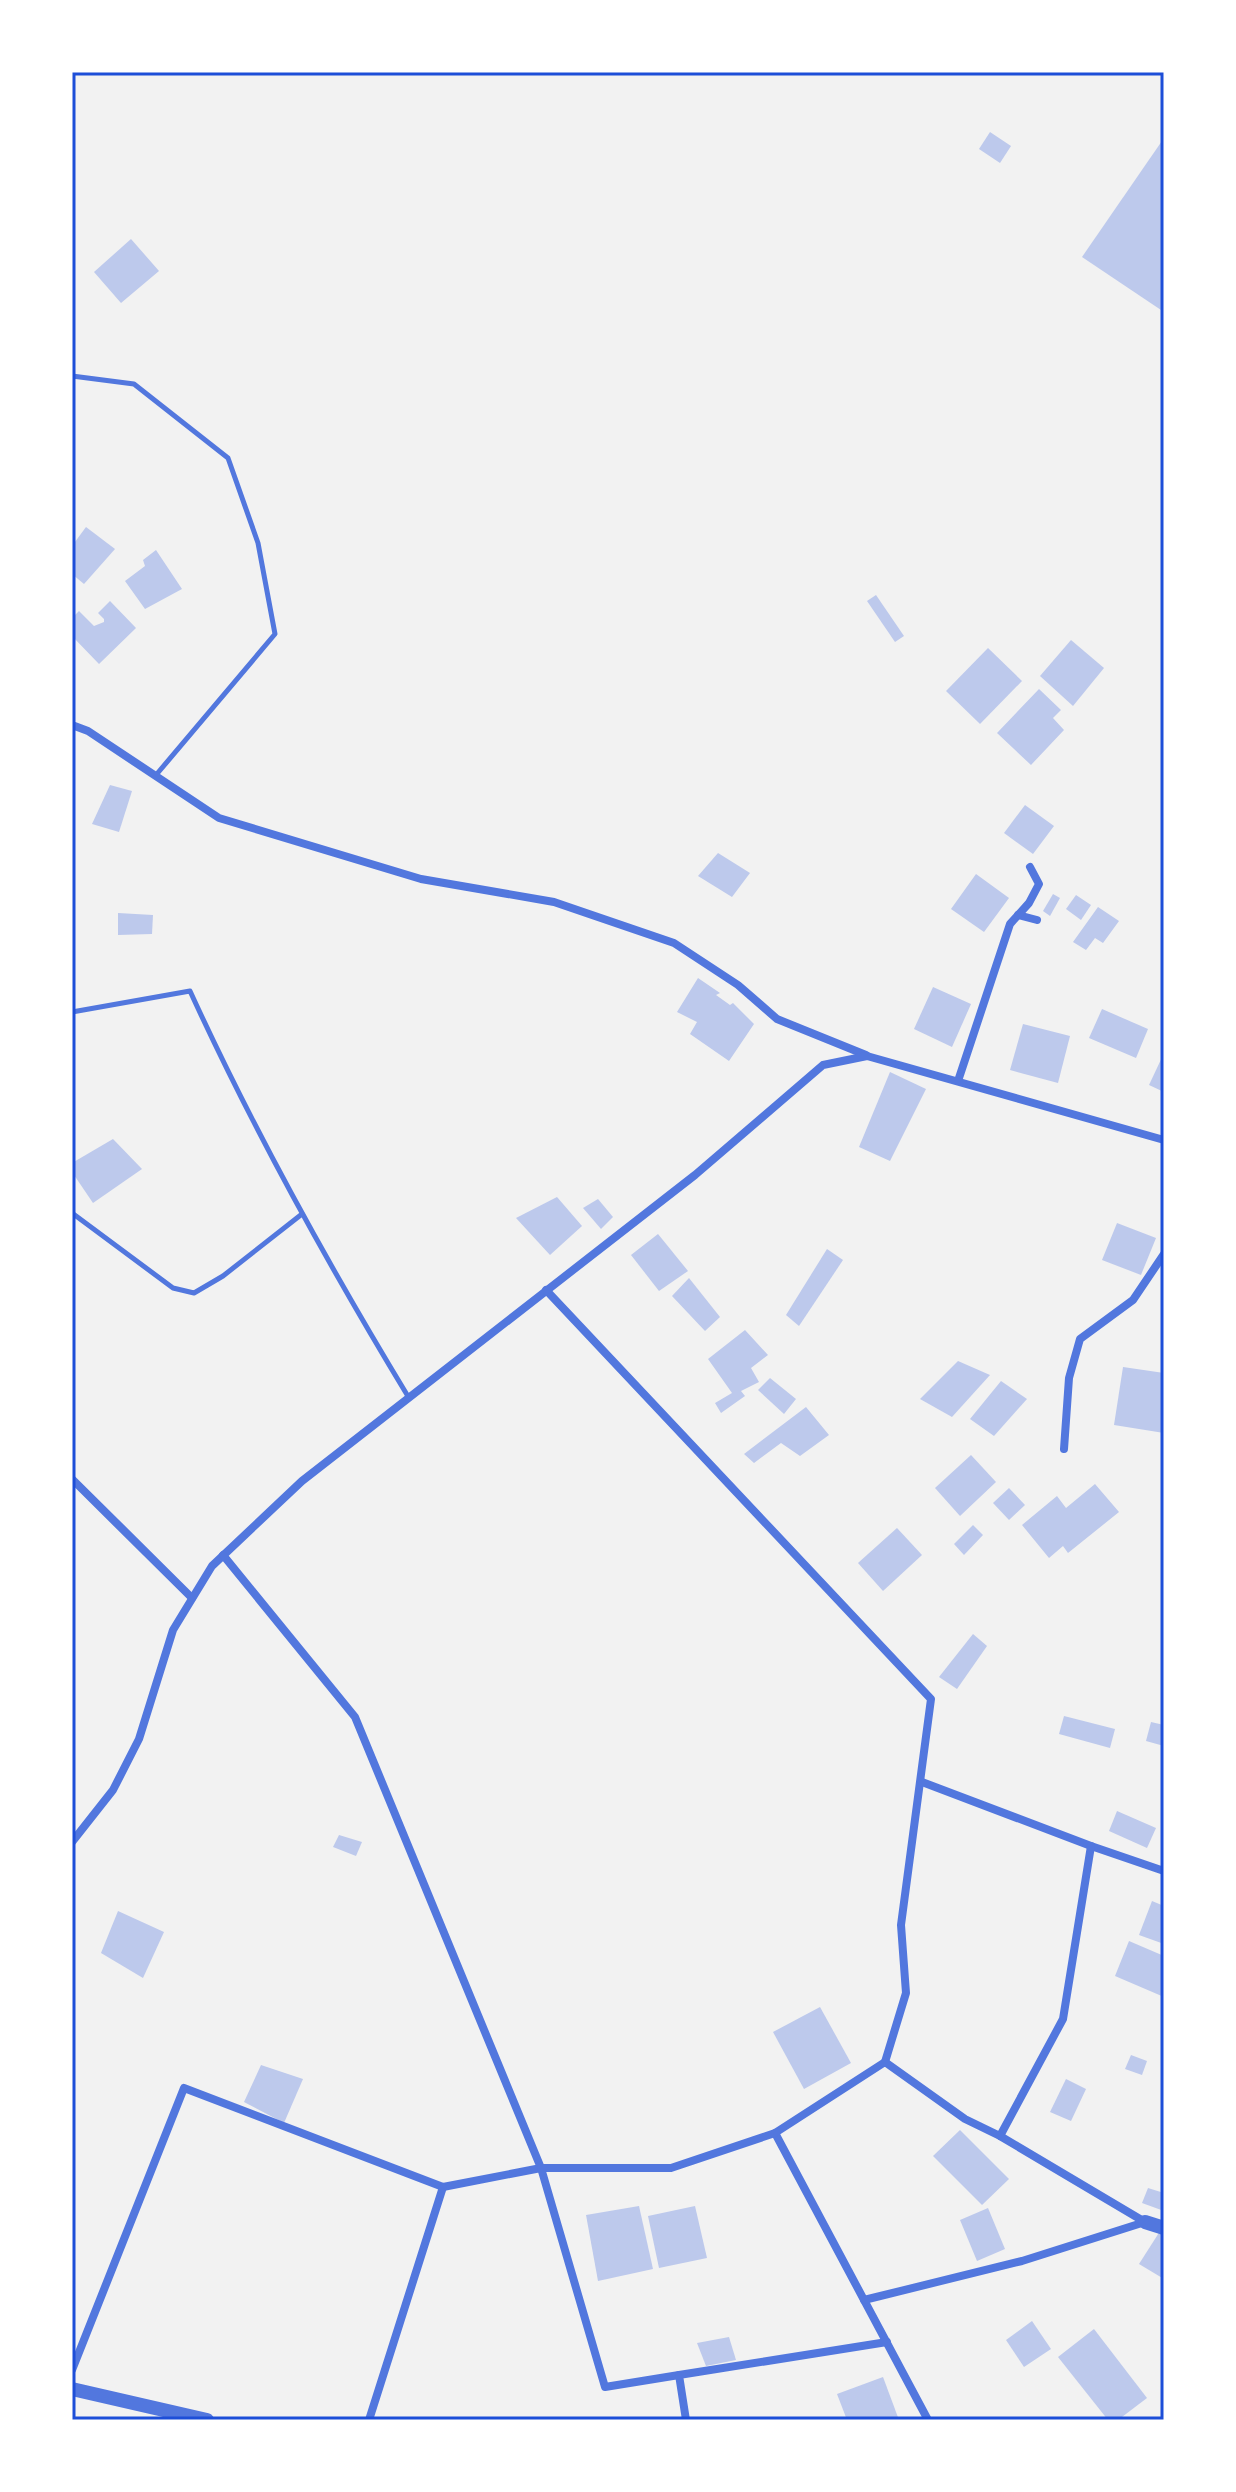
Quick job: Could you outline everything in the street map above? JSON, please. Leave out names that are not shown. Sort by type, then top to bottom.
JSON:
[{"type":"street","points":[[72,725],[88,731],[219,818],[421,879],[554,902],[674,943],[738,985],[777,1019],[867,1056],[1164,1140]]},
{"type":"street","points":[[958,1081],[1010,924],[1029,903],[1039,884],[1030,867]]},
{"type":"street","points":[[1018,915],[1037,920]]},
{"type":"street","points":[[72,1842],[113,1790],[132,1752],[173,1630],[212,1566],[223,1555],[302,1481],[695,1175],[823,1065],[867,1056]]},
{"type":"street","points":[[1064,1449],[1069,1378],[1080,1339],[1133,1300],[1164,1254]]},
{"type":"street","points":[[72,2370],[184,2088],[443,2187],[541,2168],[671,2168],[775,2133],[885,2062],[906,1993],[901,1925],[931,1699],[546,1290]]},
{"type":"street","points":[[72,1479],[192,1598]]},
{"type":"street","points":[[223,1555],[355,1717],[541,2168],[605,2387],[887,2342]]},
{"type":"street","points":[[922,1782],[1164,1871]]},
{"type":"street","points":[[1000,2136],[1063,2019],[1091,1846]]},
{"type":"street","points":[[885,2062],[965,2119],[1000,2136],[1145,2222],[1164,2228]]},
{"type":"street","points":[[775,2133],[928,2420]]},
{"type":"street","points":[[369,2420],[443,2187]]},
{"type":"street","points":[[864,2300],[1022,2261],[1145,2222]]},
{"type":"street","points":[[679,2375],[686,2420]]},
{"type":"street","points":[[72,2389],[207,2420]]},
{"type":"lane","points":[[72,376],[134,384],[228,458],[258,543],[275,634],[156,776]]},
{"type":"lane","points":[[72,1012],[190,991],[233,1085],[302,1214],[409,1398]]},
{"type":"lane","points":[[72,1213],[173,1288],[194,1293],[223,1276],[302,1214]]},
{"type":"building","points":[[990,132],[1011,146],[1000,163],[979,149]]},
{"type":"building","points":[[1164,138],[1164,312],[1082,257]]},
{"type":"building","points":[[131,239],[159,271],[121,303],[94,272]]},
{"type":"building","points":[[86,527],[115,549],[84,584],[72,574],[72,546]]},
{"type":"building","points":[[156,550],[182,589],[145,609],[125,581],[145,566],[143,560]]},
{"type":"building","points":[[876,595],[904,636],[895,642],[867,601]]},
{"type":"building","points":[[110,601],[136,628],[99,664],[72,636],[72,618],[79,611],[94,626],[104,622],[98,613]]},
{"type":"building","points":[[1071,640],[1104,668],[1073,706],[1040,676]]},
{"type":"building","points":[[988,648],[1022,681],[980,724],[946,691]]},
{"type":"building","points":[[1039,689],[1061,710],[1053,718],[1064,730],[1031,765],[997,733]]},
{"type":"building","points":[[110,785],[132,791],[119,832],[92,824]]},
{"type":"building","points":[[1025,805],[1054,826],[1033,854],[1004,833]]},
{"type":"building","points":[[718,853],[750,873],[732,897],[698,876]]},
{"type":"building","points":[[976,874],[1009,898],[984,932],[951,909]]},
{"type":"building","points":[[1053,894],[1060,898],[1050,916],[1043,911]]},
{"type":"building","points":[[1076,895],[1091,905],[1081,920],[1066,909]]},
{"type":"building","points":[[1098,907],[1119,921],[1103,943],[1095,938],[1086,950],[1073,942]]},
{"type":"building","points":[[118,913],[153,915],[152,934],[118,935]]},
{"type":"building","points":[[698,978],[720,993],[716,995],[730,1005],[733,1003],[754,1024],[729,1061],[690,1034],[697,1022],[677,1012]]},
{"type":"building","points":[[933,987],[971,1004],[952,1047],[914,1029]]},
{"type":"building","points":[[1102,1009],[1148,1029],[1136,1058],[1089,1038]]},
{"type":"building","points":[[1023,1024],[1070,1036],[1058,1083],[1010,1070]]},
{"type":"building","points":[[1164,1053],[1164,1092],[1149,1085]]},
{"type":"building","points":[[890,1072],[926,1089],[890,1161],[859,1147]]},
{"type":"building","points":[[113,1139],[142,1169],[93,1203],[72,1172],[72,1163]]},
{"type":"building","points":[[557,1197],[582,1226],[550,1255],[516,1218]]},
{"type":"building","points":[[598,1199],[613,1217],[601,1229],[583,1208]]},
{"type":"building","points":[[1117,1223],[1156,1238],[1141,1275],[1102,1260]]},
{"type":"building","points":[[658,1234],[688,1271],[659,1291],[631,1255]]},
{"type":"building","points":[[827,1249],[843,1260],[799,1326],[786,1315]]},
{"type":"building","points":[[689,1278],[720,1317],[705,1331],[672,1296]]},
{"type":"building","points":[[745,1330],[768,1355],[751,1368],[759,1382],[741,1391],[745,1396],[721,1413],[715,1403],[732,1393],[708,1359]]},
{"type":"building","points":[[958,1361],[990,1375],[952,1417],[920,1399]]},
{"type":"building","points":[[1123,1367],[1164,1373],[1164,1433],[1114,1425]]},
{"type":"building","points":[[770,1378],[796,1399],[784,1414],[758,1390]]},
{"type":"building","points":[[1001,1381],[1027,1399],[994,1436],[970,1419]]},
{"type":"building","points":[[806,1407],[829,1435],[800,1456],[781,1443],[754,1463],[744,1454]]},
{"type":"building","points":[[971,1455],[996,1482],[960,1516],[935,1488]]},
{"type":"building","points":[[1095,1484],[1119,1512],[1068,1553],[1063,1546],[1049,1558],[1022,1525],[1057,1496],[1066,1508]]},
{"type":"building","points":[[1009,1488],[1025,1505],[1009,1520],[993,1503]]},
{"type":"building","points":[[973,1525],[983,1535],[964,1555],[954,1544]]},
{"type":"building","points":[[897,1528],[922,1555],[883,1591],[858,1563]]},
{"type":"building","points":[[973,1634],[987,1646],[957,1689],[939,1677]]},
{"type":"building","points":[[1064,1716],[1115,1729],[1110,1748],[1059,1734]]},
{"type":"building","points":[[1151,1722],[1164,1725],[1164,1746],[1146,1741]]},
{"type":"building","points":[[1117,1811],[1156,1828],[1147,1848],[1109,1831]]},
{"type":"building","points":[[339,1835],[362,1842],[356,1856],[333,1847]]},
{"type":"building","points":[[1152,1901],[1164,1906],[1164,1944],[1139,1935]]},
{"type":"building","points":[[118,1911],[164,1932],[143,1978],[101,1953]]},
{"type":"building","points":[[1129,1941],[1164,1956],[1164,1997],[1115,1976]]},
{"type":"building","points":[[820,2007],[851,2063],[804,2089],[773,2032]]},
{"type":"building","points":[[1131,2055],[1147,2061],[1142,2075],[1125,2069]]},
{"type":"building","points":[[261,2065],[303,2079],[284,2123],[244,2102]]},
{"type":"building","points":[[1066,2079],[1086,2089],[1071,2121],[1050,2112]]},
{"type":"building","points":[[960,2130],[1009,2179],[982,2205],[933,2156]]},
{"type":"building","points":[[1148,2188],[1164,2193],[1164,2211],[1142,2203]]},
{"type":"building","points":[[639,2206],[653,2269],[598,2281],[586,2215]]},
{"type":"building","points":[[695,2206],[707,2258],[659,2268],[648,2216]]},
{"type":"building","points":[[988,2208],[1005,2249],[977,2261],[960,2220]]},
{"type":"building","points":[[1162,2228],[1164,2230],[1164,2279],[1139,2264]]},
{"type":"building","points":[[1032,2321],[1051,2349],[1024,2367],[1006,2340]]},
{"type":"building","points":[[1094,2329],[1147,2398],[1118,2420],[1108,2420],[1058,2357]]},
{"type":"building","points":[[729,2337],[736,2360],[706,2366],[697,2343]]},
{"type":"building","points":[[883,2377],[899,2420],[847,2420],[837,2394]]}]
